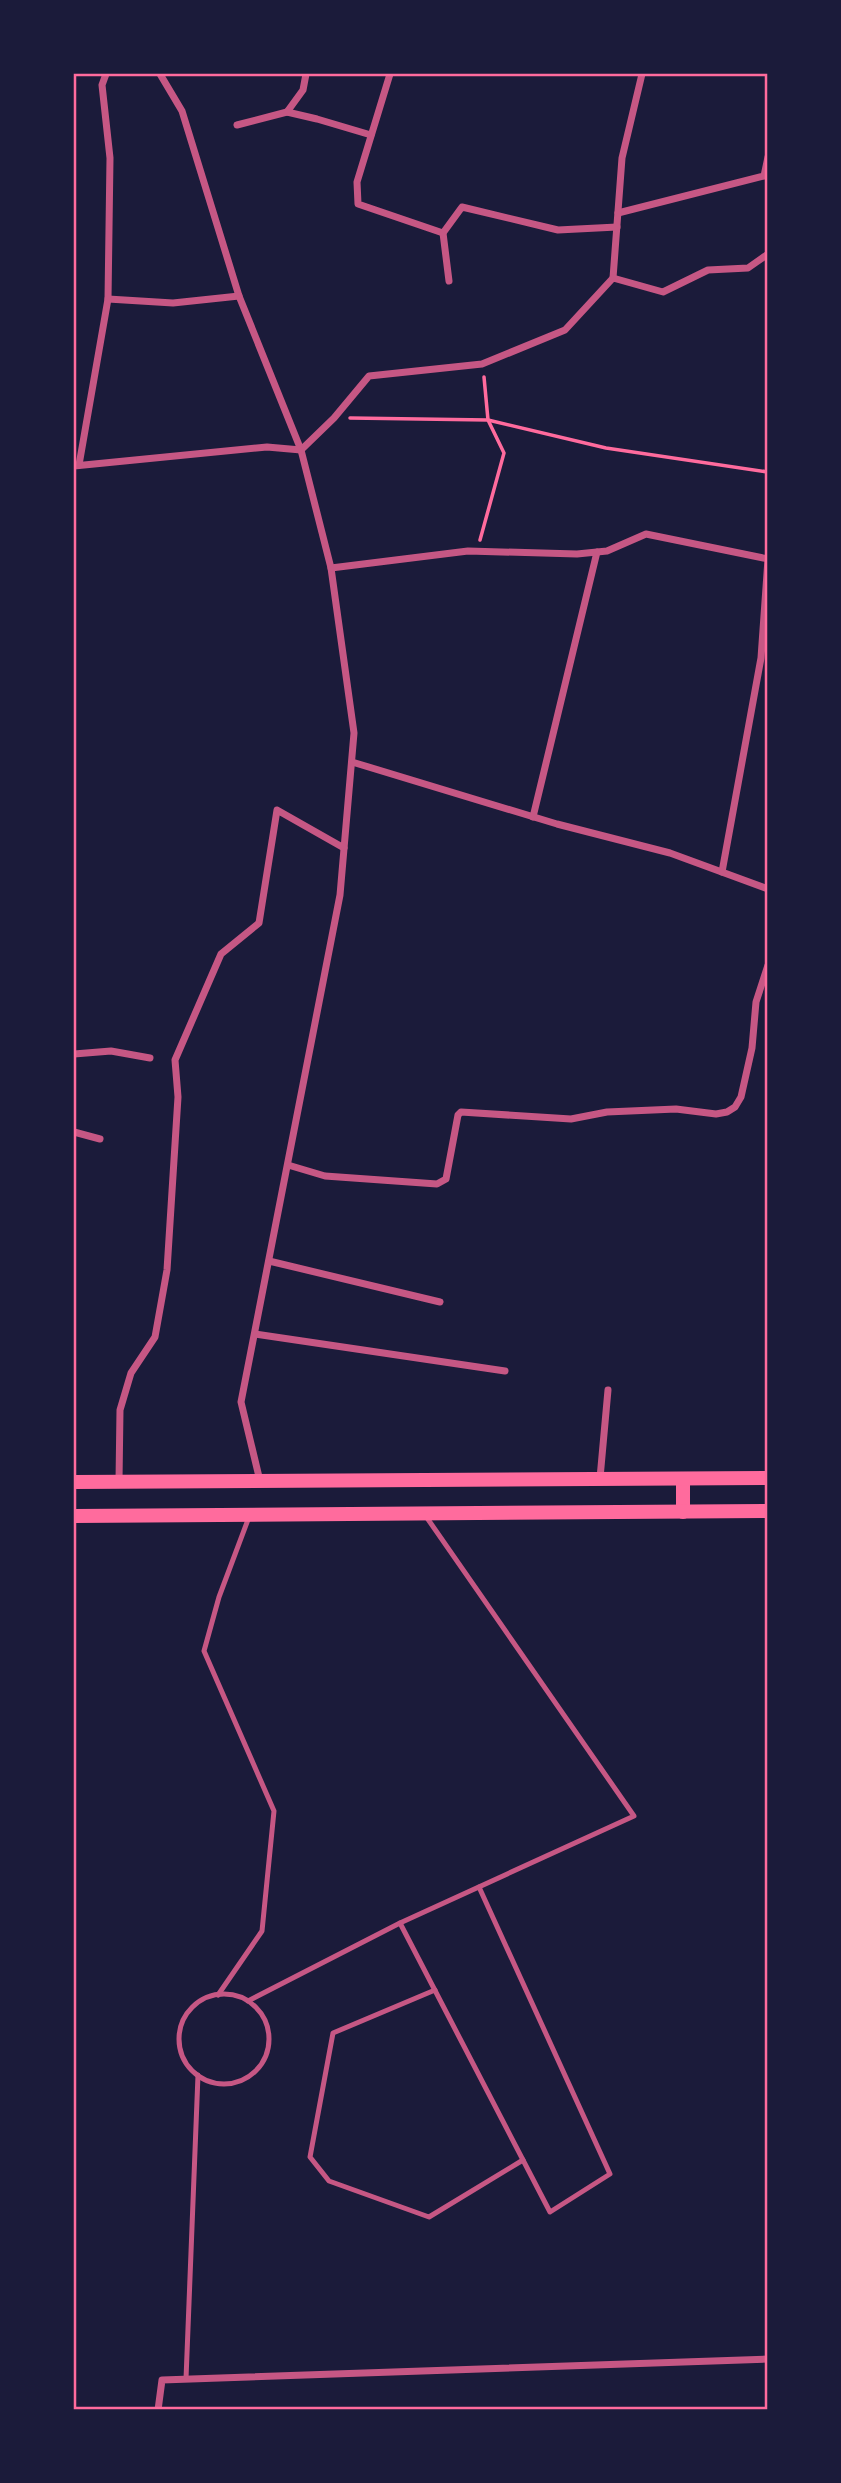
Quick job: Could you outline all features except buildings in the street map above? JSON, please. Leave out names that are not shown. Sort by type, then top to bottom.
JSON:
[{"type":"main road","points":[[74,1482],[768,1478]]},
{"type":"main road","points":[[683,1479],[683,1512]]},
{"type":"main road","points":[[74,1516],[768,1511]]},
{"type":"street","points":[[106,74],[102,85],[110,158],[108,299],[76,466],[267,447],[301,450],[334,418],[369,376],[482,364],[565,330],[613,278],[622,158],[642,74]]},
{"type":"street","points":[[160,74],[182,111],[239,296],[301,450],[331,568],[354,733],[340,895],[241,1402],[260,1481]]},
{"type":"street","points":[[287,112],[303,90],[306,74]]},
{"type":"street","points":[[390,74],[357,182],[358,205],[443,233]]},
{"type":"street","points":[[237,125],[287,112],[371,135]]},
{"type":"street","points":[[618,213],[764,176],[768,157]]},
{"type":"street","points":[[449,281],[443,233],[462,207],[558,230],[617,227]]},
{"type":"street","points":[[613,278],[663,292],[708,270],[748,268],[768,254]]},
{"type":"street","points":[[108,299],[173,303],[239,296]]},
{"type":"street","points":[[331,568],[477,552],[577,554],[607,551],[646,534],[768,559],[761,658],[722,872]]},
{"type":"street","points":[[533,817],[597,552]]},
{"type":"street","points":[[352,762],[533,817],[670,853],[768,889]]},
{"type":"street","points":[[119,1482],[120,1410],[131,1373],[155,1337],[167,1270],[178,1097],[175,1060],[221,954],[259,923],[277,810],[344,848]]},
{"type":"street","points":[[288,1165],[325,1176],[437,1184],[446,1179],[458,1115],[461,1112],[571,1119],[607,1112],[676,1109],[716,1114],[727,1112],[735,1107],[741,1097],[752,1048],[756,1002],[768,965]]},
{"type":"street","points":[[74,1054],[111,1051],[150,1058]]},
{"type":"street","points":[[74,1132],[100,1139]]},
{"type":"street","points":[[269,1261],[440,1301]]},
{"type":"street","points":[[254,1334],[505,1371]]},
{"type":"street","points":[[600,1479],[608,1391]]},
{"type":"street","points":[[158,2410],[162,2380],[768,2359]]},
{"type":"lane","points":[[218,1995],[262,1931],[274,1811],[204,1651],[219,1597],[250,1514]]},
{"type":"lane","points":[[248,2001],[400,1923],[634,1816],[425,1515]]},
{"type":"lane","points":[[400,1923],[550,2212],[610,2174],[479,1887]]},
{"type":"lane","points":[[435,1990],[333,2033],[310,2157],[329,2181],[429,2217],[523,2160]]},
{"type":"lane","points":[[218,1995],[233,1995],[248,2001],[259,2011],[267,2025],[270,2040],[267,2055],[259,2068],[247,2078],[233,2084],[217,2084],[198,2075],[184,2060],[180,2047],[184,2020],[192,2008],[203,2000],[218,1995]]},
{"type":"lane","points":[[187,2379],[198,2075]]},
{"type":"path","points":[[477,552],[504,453],[488,420],[482,364]]},
{"type":"path","points":[[334,418],[488,420],[606,448],[768,472]]}]
